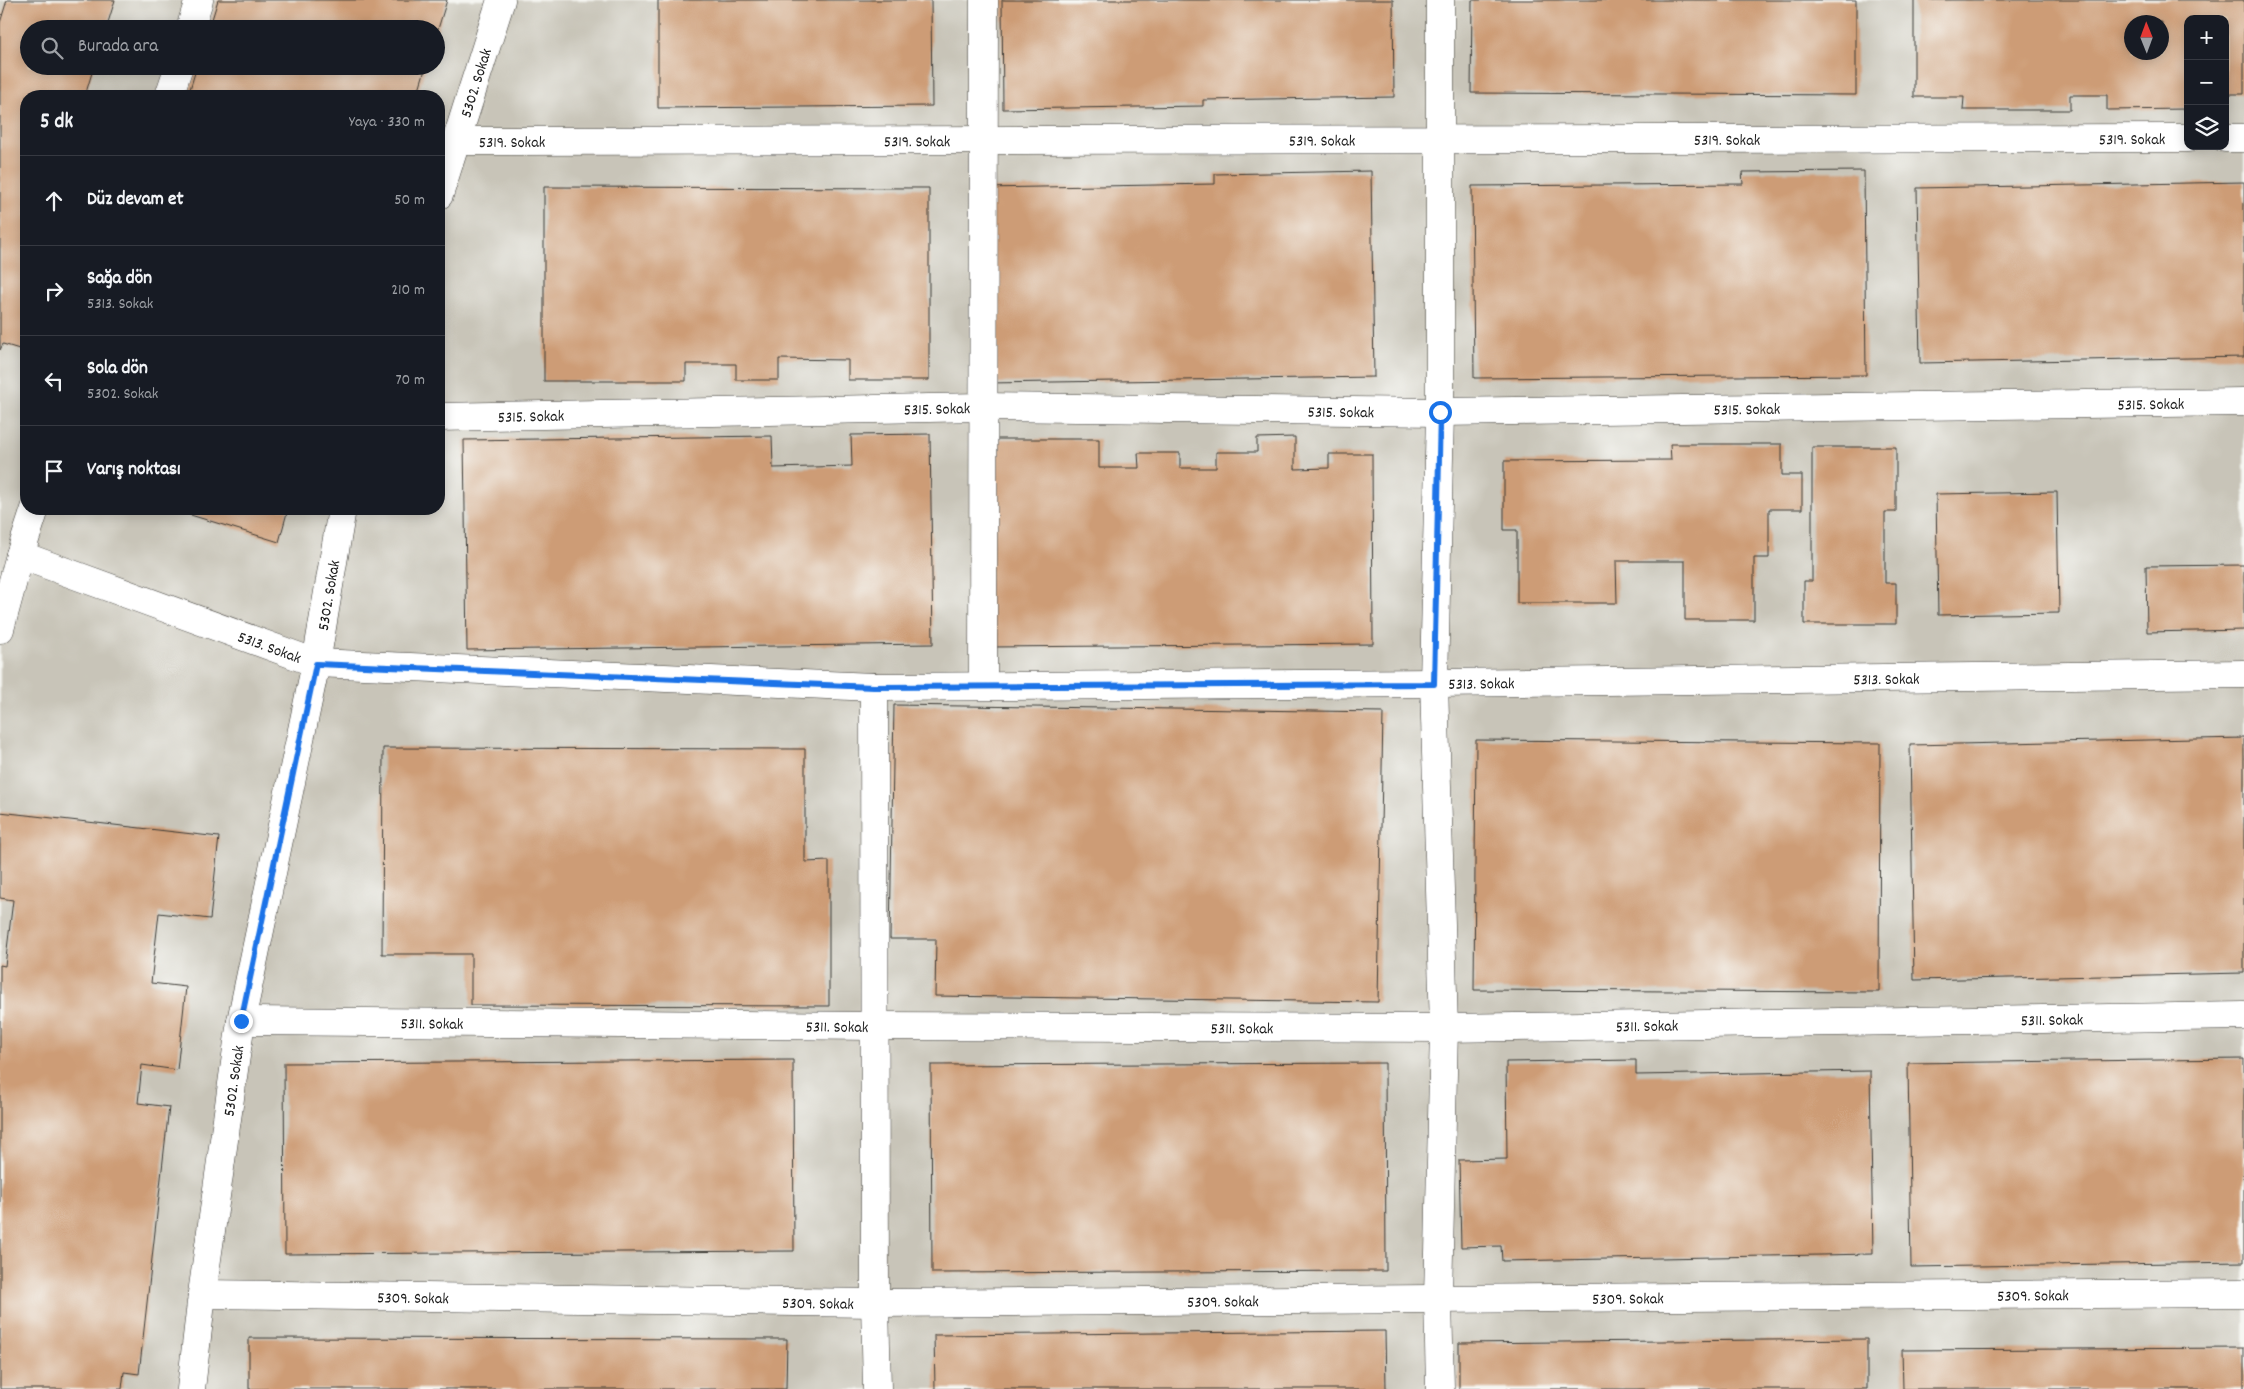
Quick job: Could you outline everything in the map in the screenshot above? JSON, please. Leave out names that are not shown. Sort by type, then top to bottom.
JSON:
[{"type":"street","points":[[193,20],[199,0]]},
{"type":"street","name":"5302. Sokak","points":[[445,177],[501,0]]},
{"type":"street","points":[[983,685],[982,140],[984,0]]},
{"type":"street","points":[[1440,0],[1440,412],[1434,684],[1444,1028],[1438,1298],[1440,1389]]},
{"type":"street","points":[[172,90],[176,75]]},
{"type":"street","name":"5319. Sokak","points":[[457,141],[2184,138]]},
{"type":"street","points":[[2229,138],[2244,138]]},
{"type":"street","name":"5315. Sokak","points":[[445,417],[982,407],[1440,412],[2244,402]]},
{"type":"street","points":[[0,629],[33,515]]},
{"type":"street","name":"5302. Sokak","points":[[191,1389],[202,1294],[241,1021],[316,664],[341,515]]},
{"type":"street","name":"5313. Sokak","points":[[20,555],[316,664],[874,687],[1434,684],[2244,674]]},
{"type":"street","points":[[874,687],[875,1302],[877,1389]]},
{"type":"street","name":"5311. Sokak","points":[[241,1021],[1444,1028],[2244,1016]]},
{"type":"street","name":"5309. Sokak","points":[[202,1294],[875,1302],[2244,1293]]},
{"type":"shaded area","points":[[0,0],[2244,0],[2244,1389],[0,1389]]},
{"type":"building","points":[[7,0],[115,0],[109,20],[20,20],[20,75],[91,75],[87,90],[20,90],[20,349],[3,344],[0,350],[0,23]]},
{"type":"building","points":[[218,0],[447,0],[441,20],[212,20]]},
{"type":"building","points":[[658,0],[931,0],[932,106],[658,108]]},
{"type":"building","points":[[1002,0],[1393,0],[1394,97],[1203,100],[1203,106],[1003,109]]},
{"type":"building","points":[[1472,0],[1856,0],[1856,95],[1471,93]]},
{"type":"building","points":[[1914,0],[2244,0],[2244,94],[2229,94],[2229,15],[2184,15],[2184,109],[2107,110],[2107,95],[2070,95],[2070,110],[1963,110],[1964,97],[1914,97]]},
{"type":"building","points":[[194,75],[423,75],[419,90],[190,90]]},
{"type":"building","points":[[1371,171],[1374,377],[988,383],[984,188],[1215,184],[1215,174]]},
{"type":"building","points":[[1864,171],[1866,375],[1474,378],[1472,186],[1743,184],[1742,172]]},
{"type":"building","points":[[2244,182],[2244,357],[1920,363],[1917,188]]},
{"type":"building","points":[[544,187],[929,188],[929,380],[848,380],[848,360],[779,359],[779,380],[736,380],[736,364],[686,364],[686,381],[544,381]]},
{"type":"building","points":[[930,434],[933,644],[467,650],[464,440],[772,436],[773,468],[852,466],[851,435]]},
{"type":"building","points":[[1295,437],[1295,469],[1329,468],[1329,454],[1372,454],[1373,644],[989,647],[988,439],[1099,439],[1099,468],[1139,468],[1138,453],[1180,453],[1180,468],[1216,468],[1216,452],[1257,452],[1257,438]]},
{"type":"building","points":[[1670,444],[1782,444],[1782,475],[1802,475],[1802,509],[1769,509],[1769,558],[1754,558],[1754,620],[1685,620],[1685,561],[1616,561],[1617,603],[1517,603],[1517,530],[1504,530],[1504,461],[1671,460]]},
{"type":"building","points":[[1812,447],[1896,447],[1896,512],[1885,512],[1885,583],[1896,583],[1896,624],[1804,624],[1804,581],[1812,581]]},
{"type":"building","points":[[2057,492],[2059,613],[1938,615],[1936,494]]},
{"type":"building","points":[[191,515],[286,515],[279,542]]},
{"type":"building","points":[[2244,565],[2244,630],[2147,632],[2146,566]]},
{"type":"building","points":[[894,705],[1383,712],[1378,1002],[935,996],[936,939],[890,939]]},
{"type":"building","points":[[2244,738],[2244,973],[1914,980],[1910,745]]},
{"type":"building","points":[[1476,740],[1880,743],[1879,992],[1474,990]]},
{"type":"building","points":[[383,748],[805,749],[805,862],[829,861],[829,1006],[471,1005],[471,954],[382,954]]},
{"type":"building","points":[[0,812],[219,837],[210,919],[159,913],[151,983],[186,987],[177,1070],[142,1065],[138,1103],[169,1107],[139,1374],[124,1372],[122,1389],[0,1389],[0,965],[5,966],[13,900],[0,898]]},
{"type":"building","points":[[2244,1059],[2244,1262],[1911,1267],[1908,1063]]},
{"type":"building","points":[[793,1060],[794,1251],[285,1254],[284,1063]]},
{"type":"building","points":[[1636,1060],[1636,1075],[1870,1071],[1873,1254],[1502,1261],[1501,1246],[1461,1247],[1459,1160],[1507,1159],[1506,1062]]},
{"type":"building","points":[[1385,1063],[1386,1271],[932,1273],[931,1065]]},
{"type":"building","points":[[1385,1331],[1386,1389],[935,1389],[934,1335]]},
{"type":"building","points":[[249,1338],[787,1339],[786,1389],[249,1389]]},
{"type":"building","points":[[1867,1339],[1867,1389],[1459,1389],[1459,1343]]},
{"type":"building","points":[[2244,1348],[2244,1389],[1903,1389],[1902,1350]]},
{"type":"route","points":[[241,1021],[316,664],[874,687],[1434,684],[1440,412]]}]
